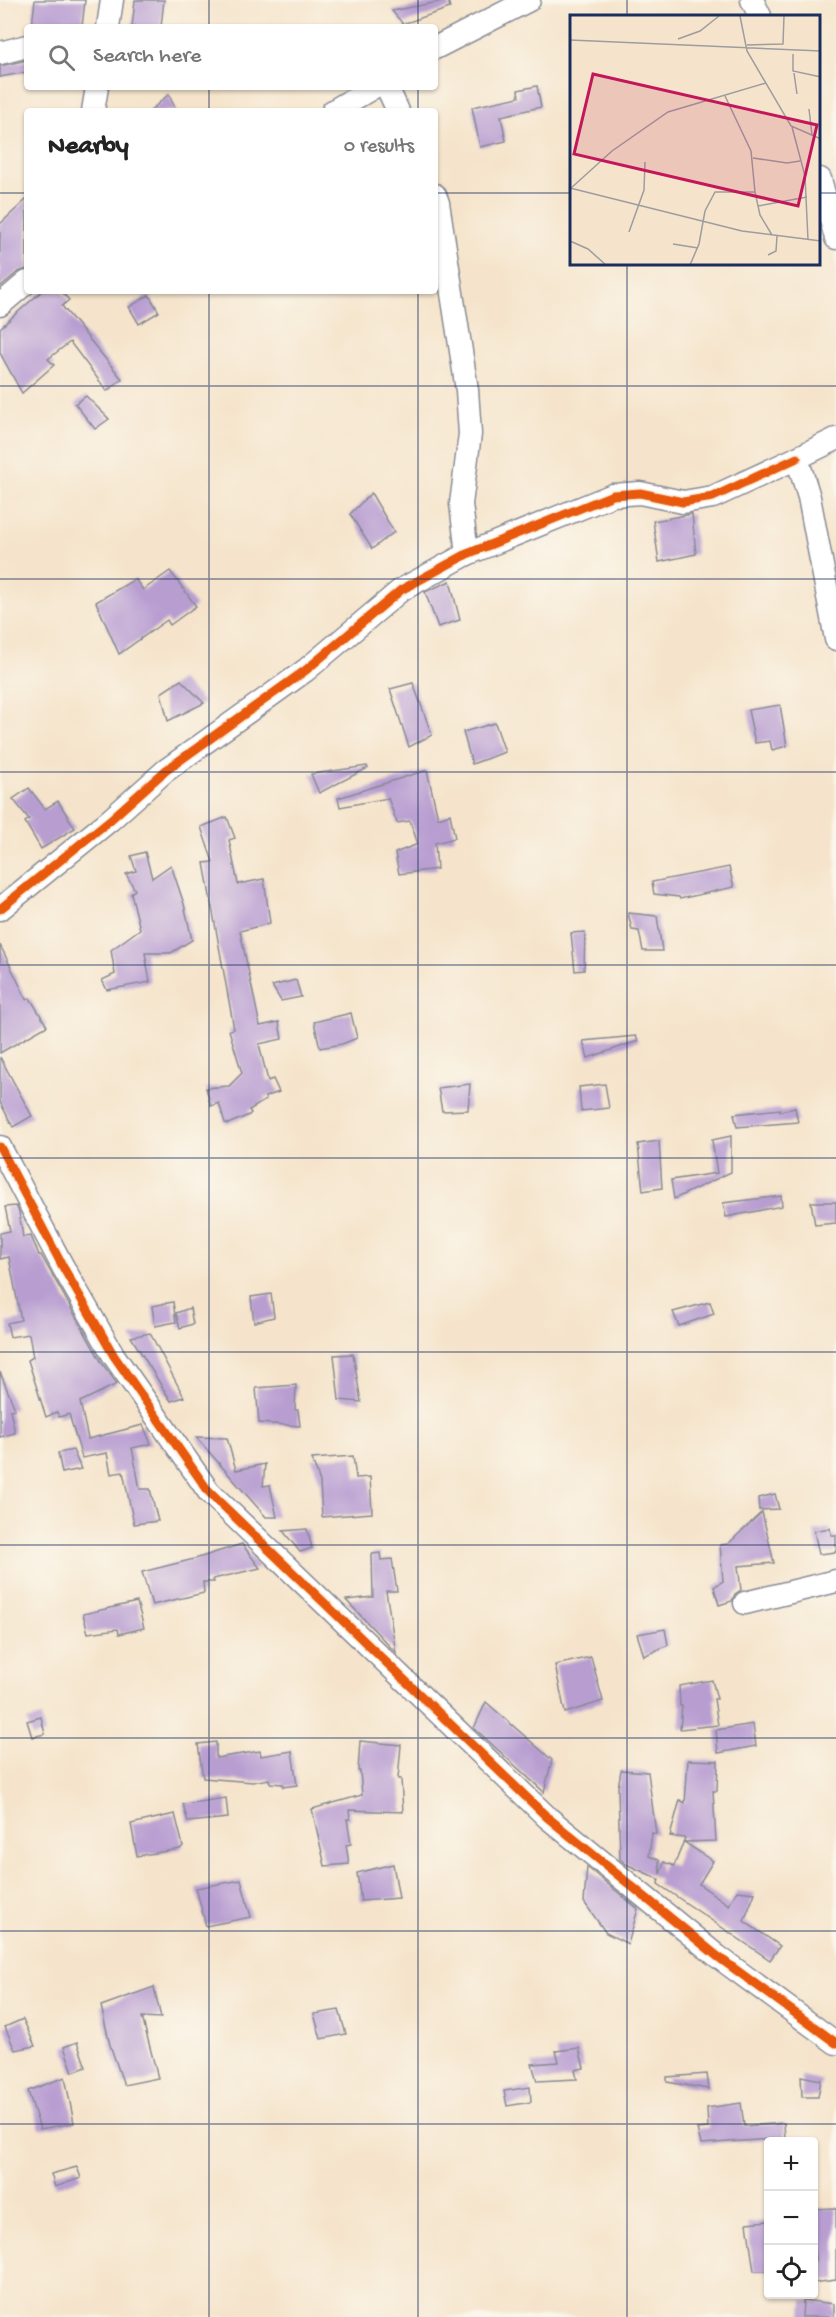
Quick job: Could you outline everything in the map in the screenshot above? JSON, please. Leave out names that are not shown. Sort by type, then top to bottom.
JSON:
[{"type":"street","points":[[108,24],[112,0]]},
{"type":"street","points":[[438,46],[528,0]]},
{"type":"street","points":[[752,0],[760,15]]},
{"type":"street","points":[[0,53],[24,47]]},
{"type":"street","points":[[94,108],[96,90]]},
{"type":"street","points":[[338,108],[369,90]]},
{"type":"street","points":[[388,90],[397,108]]},
{"type":"street","points":[[821,186],[836,238]]},
{"type":"street","points":[[438,203],[467,390],[470,434],[461,504],[467,554]]},
{"type":"street","points":[[0,305],[24,285]]},
{"type":"street","points":[[0,909],[110,820],[165,771],[306,670],[401,590],[467,554],[613,495],[640,493],[684,502],[713,497],[836,439]]},
{"type":"street","points":[[797,458],[809,497],[836,639]]},
{"type":"street","points":[[0,1147],[10,1189],[63,1267],[114,1356],[209,1491],[547,1817],[717,1956],[836,2043]]},
{"type":"street","points":[[745,1603],[836,1581]]},
{"type":"building","points":[[35,0],[85,0],[82,24],[32,24]]},
{"type":"building","points":[[135,0],[164,0],[161,24],[132,24]]},
{"type":"building","points":[[448,0],[450,8],[403,24],[392,11]]},
{"type":"building","points":[[24,61],[24,73],[0,77],[0,66]]},
{"type":"building","points":[[537,86],[541,107],[501,116],[506,141],[480,147],[472,107],[519,97],[518,90]]},
{"type":"building","points":[[169,94],[175,108],[153,108]]},
{"type":"building","points":[[24,202],[24,270],[18,272],[0,287],[0,224]]},
{"type":"building","points":[[39,294],[64,294],[69,300],[62,306],[122,379],[107,391],[70,342],[48,359],[54,365],[22,393],[0,353],[0,328]]},
{"type":"building","points":[[149,295],[159,312],[139,324],[129,307]]},
{"type":"building","points":[[86,396],[109,419],[95,429],[75,404]]},
{"type":"building","points":[[371,493],[394,532],[372,549],[350,514]]},
{"type":"building","points":[[692,514],[696,554],[659,562],[653,521]]},
{"type":"building","points":[[170,571],[196,606],[170,625],[167,620],[119,654],[96,602],[135,579],[143,590]]},
{"type":"building","points":[[450,581],[460,620],[438,627],[425,592]]},
{"type":"building","points":[[181,680],[204,703],[168,721],[161,693]]},
{"type":"building","points":[[413,683],[432,735],[409,747],[390,689]]},
{"type":"building","points":[[780,705],[787,746],[772,750],[770,741],[755,743],[748,710]]},
{"type":"building","points":[[495,723],[505,752],[472,764],[463,732]]},
{"type":"building","points":[[367,766],[368,768],[319,793],[311,774]]},
{"type":"building","points":[[427,770],[438,818],[450,814],[455,838],[435,843],[437,869],[399,874],[395,853],[418,844],[410,821],[397,823],[388,798],[340,807],[338,798]]},
{"type":"building","points":[[29,788],[45,809],[58,801],[75,828],[41,849],[25,822],[29,819],[13,799]]},
{"type":"building","points":[[227,817],[235,838],[229,840],[238,884],[264,879],[270,923],[240,931],[260,1026],[279,1022],[282,1039],[259,1044],[268,1081],[273,1079],[279,1092],[265,1097],[266,1100],[249,1110],[251,1113],[249,1115],[228,1124],[225,1123],[219,1103],[211,1106],[206,1088],[229,1086],[242,1073],[229,1030],[234,1029],[204,863],[213,862],[201,827]]},
{"type":"building","points":[[145,852],[152,878],[171,865],[184,904],[192,940],[171,953],[145,953],[150,982],[107,990],[102,980],[115,974],[111,950],[140,929],[131,893],[135,890],[126,874],[136,871],[131,856]]},
{"type":"building","points":[[729,867],[734,887],[680,899],[654,894],[652,882]]},
{"type":"building","points":[[628,913],[657,916],[662,951],[643,951],[639,931],[632,930]]},
{"type":"building","points":[[585,932],[584,970],[575,971],[571,933]]},
{"type":"building","points":[[0,945],[27,1000],[30,998],[47,1026],[0,1053]]},
{"type":"building","points":[[296,980],[301,997],[281,1001],[272,986]]},
{"type":"building","points":[[351,1013],[357,1038],[342,1044],[320,1048],[314,1022]]},
{"type":"building","points":[[636,1036],[638,1041],[588,1058],[583,1041]]},
{"type":"building","points":[[0,1057],[32,1116],[13,1127],[0,1102]]},
{"type":"building","points":[[470,1084],[468,1110],[442,1111],[438,1088]]},
{"type":"building","points":[[605,1084],[609,1108],[581,1111],[579,1087]]},
{"type":"building","points":[[795,1108],[798,1122],[737,1127],[734,1114],[780,1109],[780,1111]]},
{"type":"building","points":[[731,1136],[731,1172],[674,1199],[671,1180],[717,1173],[712,1140]]},
{"type":"building","points":[[659,1141],[662,1188],[643,1191],[638,1144]]},
{"type":"building","points":[[781,1196],[782,1206],[726,1217],[723,1203]]},
{"type":"building","points":[[811,1202],[836,1202],[836,1223],[815,1225]]},
{"type":"building","points":[[16,1206],[23,1237],[31,1236],[39,1255],[102,1363],[117,1384],[80,1402],[88,1439],[143,1425],[151,1444],[132,1448],[140,1489],[150,1489],[158,1521],[134,1524],[123,1472],[111,1474],[107,1453],[82,1458],[69,1414],[59,1417],[57,1412],[46,1417],[28,1360],[33,1357],[29,1334],[10,1337],[7,1323],[21,1320],[9,1257],[0,1259],[0,1233],[10,1231],[5,1207]]},
{"type":"building","points":[[271,1294],[274,1317],[254,1322],[251,1297]]},
{"type":"building","points":[[173,1302],[176,1322],[155,1326],[152,1306]]},
{"type":"building","points":[[710,1302],[714,1314],[679,1326],[673,1312]]},
{"type":"building","points":[[190,1308],[193,1324],[180,1328],[176,1313]]},
{"type":"building","points":[[150,1333],[184,1397],[171,1401],[131,1337]]},
{"type":"building","points":[[353,1354],[361,1402],[339,1400],[334,1355]]},
{"type":"building","points":[[0,1372],[15,1409],[10,1410],[15,1433],[0,1437]]},
{"type":"building","points":[[296,1385],[295,1410],[298,1410],[300,1426],[259,1423],[256,1388]]},
{"type":"building","points":[[196,1437],[227,1438],[236,1470],[265,1464],[263,1486],[270,1485],[277,1517],[266,1517]]},
{"type":"building","points":[[73,1450],[81,1469],[62,1473],[58,1453]]},
{"type":"building","points":[[353,1456],[356,1478],[370,1477],[372,1513],[322,1517],[320,1482],[312,1459]]},
{"type":"building","points":[[775,1494],[779,1509],[759,1510],[758,1498]]},
{"type":"building","points":[[762,1512],[774,1563],[738,1566],[741,1590],[735,1594],[732,1601],[719,1605],[714,1587],[723,1581],[720,1545],[728,1544]]},
{"type":"building","points":[[830,1528],[831,1535],[836,1535],[836,1552],[819,1554],[814,1531]]},
{"type":"building","points":[[307,1529],[312,1548],[300,1552],[283,1531]]},
{"type":"building","points":[[242,1544],[260,1568],[213,1579],[214,1582],[203,1582],[204,1593],[152,1605],[142,1572]]},
{"type":"building","points":[[380,1553],[381,1560],[392,1559],[397,1591],[386,1591],[396,1653],[346,1600],[373,1597],[372,1554]]},
{"type":"building","points":[[137,1602],[144,1628],[119,1634],[118,1629],[88,1633],[83,1614]]},
{"type":"building","points":[[665,1629],[668,1645],[644,1656],[637,1634]]},
{"type":"building","points":[[591,1657],[603,1701],[565,1713],[555,1665]]},
{"type":"building","points":[[712,1680],[717,1699],[714,1699],[718,1725],[680,1729],[682,1706],[680,1706],[679,1686]]},
{"type":"building","points":[[486,1702],[552,1760],[544,1792],[474,1728]]},
{"type":"building","points":[[41,1717],[45,1734],[32,1737],[27,1721]]},
{"type":"building","points":[[753,1724],[756,1746],[718,1753],[716,1730]]},
{"type":"building","points":[[360,1741],[401,1745],[398,1779],[401,1779],[403,1812],[349,1810],[350,1819],[347,1819],[351,1844],[346,1845],[349,1864],[325,1866],[312,1809],[362,1795],[360,1771],[358,1771]]},
{"type":"building","points":[[216,1742],[216,1758],[260,1751],[261,1756],[292,1751],[297,1785],[283,1787],[283,1784],[270,1783],[269,1779],[253,1782],[203,1778],[198,1744]]},
{"type":"building","points":[[688,1760],[718,1761],[717,1791],[713,1791],[716,1841],[684,1842],[713,1861],[699,1884],[729,1905],[737,1891],[755,1893],[744,1921],[780,1946],[770,1960],[658,1884],[659,1879],[620,1859],[618,1788],[621,1770],[648,1772],[656,1834],[652,1833],[649,1856],[659,1860],[660,1874],[664,1862],[674,1866],[685,1838],[670,1836],[680,1800],[685,1803]]},
{"type":"building","points":[[226,1798],[228,1818],[188,1822],[183,1804]]},
{"type":"building","points":[[175,1814],[183,1846],[180,1849],[137,1856],[131,1824]]},
{"type":"building","points":[[393,1864],[399,1898],[361,1901],[357,1873]]},
{"type":"building","points":[[587,1867],[638,1909],[628,1944],[606,1933],[584,1902]]},
{"type":"building","points":[[241,1880],[251,1917],[206,1926],[196,1888]]},
{"type":"building","points":[[154,1987],[161,2018],[142,2017],[158,2078],[124,2085],[110,2045],[101,2006]]},
{"type":"building","points":[[339,2010],[346,2034],[321,2039],[314,2014]]},
{"type":"building","points":[[23,2019],[35,2046],[15,2050],[5,2027]]},
{"type":"building","points":[[77,2042],[86,2067],[73,2072],[64,2047]]},
{"type":"building","points":[[579,2048],[584,2068],[575,2070],[577,2079],[537,2081],[532,2064],[559,2062],[556,2051]]},
{"type":"building","points":[[707,2074],[709,2089],[667,2082],[667,2077]]},
{"type":"building","points":[[801,2076],[821,2080],[818,2097],[802,2097]]},
{"type":"building","points":[[65,2077],[74,2123],[40,2129],[28,2091]]},
{"type":"building","points":[[530,2087],[531,2102],[507,2106],[504,2091]]},
{"type":"building","points":[[741,2103],[744,2126],[784,2123],[785,2137],[701,2144],[697,2129],[708,2128],[707,2108]]},
{"type":"building","points":[[77,2167],[81,2178],[55,2187],[51,2174]]},
{"type":"building","points":[[836,2208],[836,2280],[818,2282],[818,2245],[818,2209]]},
{"type":"building","points":[[764,2221],[764,2271],[754,2271],[747,2223]]},
{"type":"building","points":[[803,2300],[834,2304],[834,2317],[802,2317]]},
{"type":"cycle path","points":[[0,909],[110,820],[165,771],[306,670],[401,590],[467,554],[613,495],[640,493],[683,502],[713,497],[797,458]]},
{"type":"cycle path","points":[[0,1147],[63,1267],[114,1356],[209,1492],[547,1817],[717,1956],[836,2043]]}]
